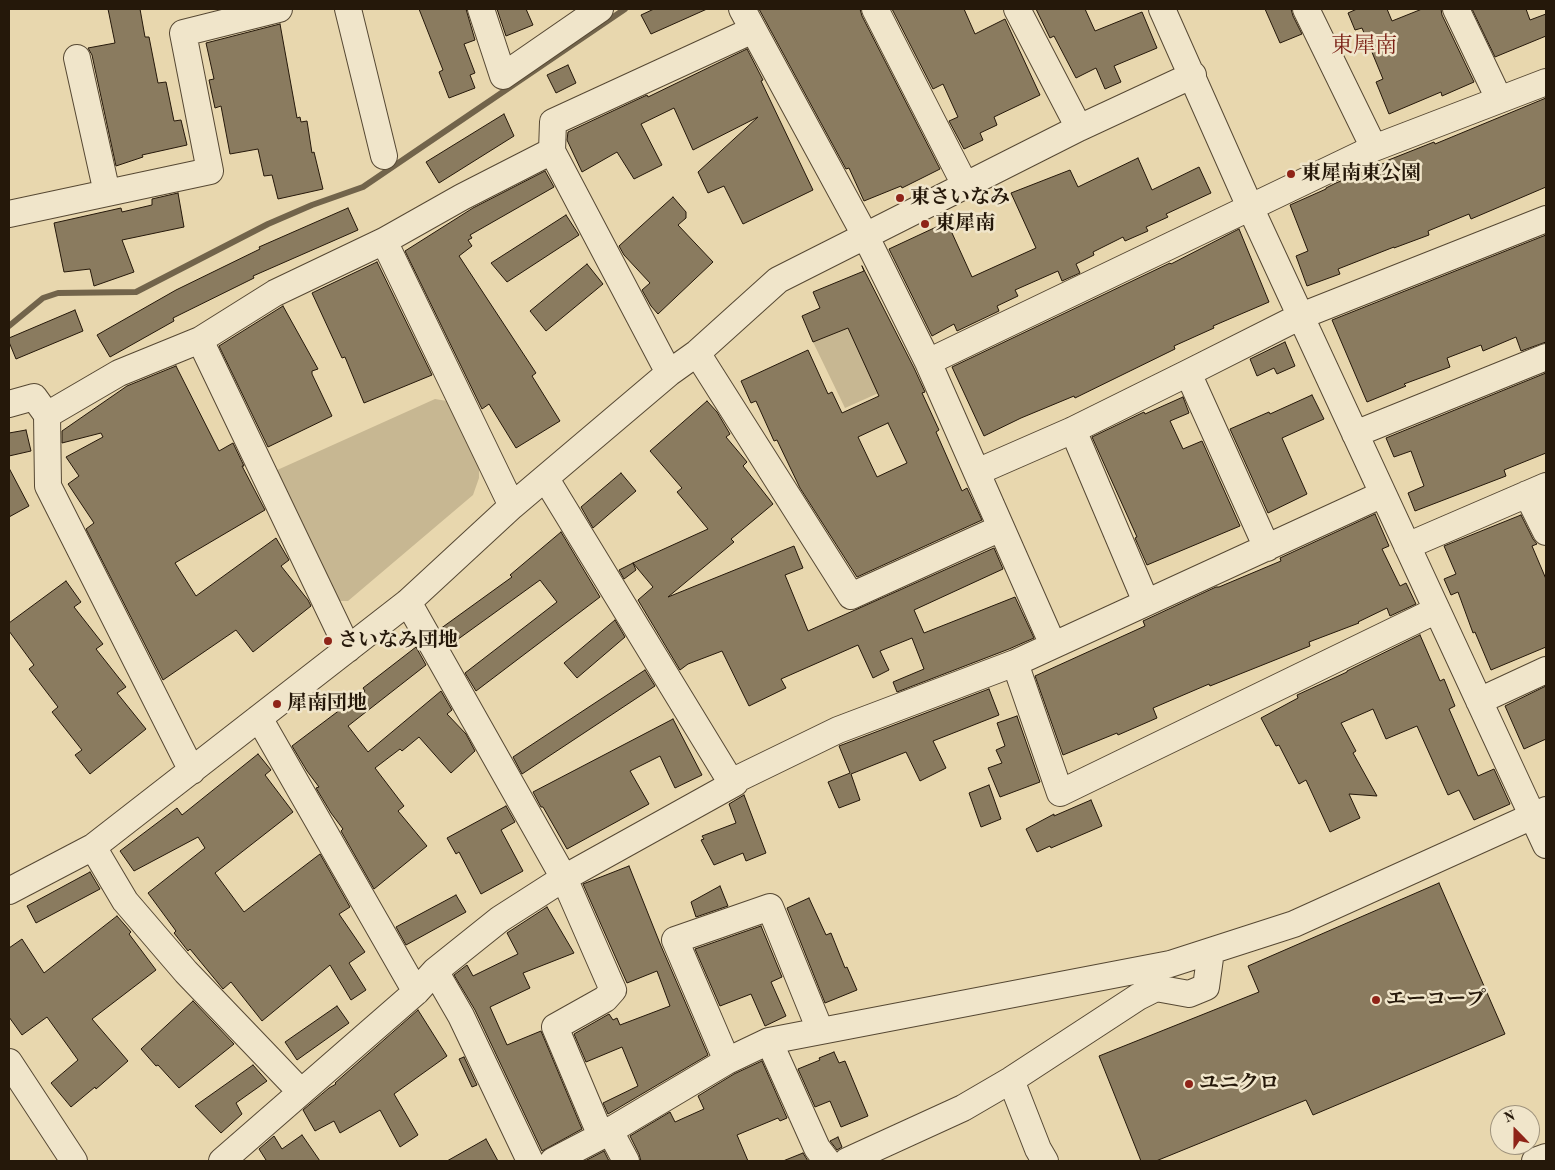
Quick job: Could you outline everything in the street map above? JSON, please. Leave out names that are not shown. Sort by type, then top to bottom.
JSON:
[{"type":"street","points":[[9,214],[210,171],[183,33],[279,9]]},
{"type":"street","points":[[348,9],[384,156]]},
{"type":"street","points":[[481,9],[502,76],[600,9]]},
{"type":"street","points":[[875,9],[965,185]]},
{"type":"street","points":[[1017,9],[1079,128]]},
{"type":"street","points":[[1162,9],[1193,75],[1250,207],[1479,701],[1540,813],[1546,845]]},
{"type":"street","points":[[1306,9],[1374,148]]},
{"type":"street","points":[[1456,9],[1499,99]]},
{"type":"street","points":[[669,373],[552,151],[553,122],[747,19],[866,236],[928,362],[1053,645]]},
{"type":"street","points":[[76,58],[107,192]]},
{"type":"street","points":[[9,891],[93,848],[408,602],[512,506],[669,373],[697,353],[778,280],[1079,128],[1193,75]]},
{"type":"street","points":[[928,362],[1374,148],[1546,82]]},
{"type":"street","points":[[47,415],[119,373],[200,340],[275,293],[384,241],[462,197],[552,151]]},
{"type":"street","points":[[976,472],[1073,430],[1188,374],[1300,316],[1546,219]]},
{"type":"street","points":[[384,241],[512,506]]},
{"type":"street","points":[[200,340],[348,649]]},
{"type":"street","points":[[697,353],[851,596],[1001,528]]},
{"type":"street","points":[[1355,434],[1546,357]]},
{"type":"street","points":[[1188,374],[1267,548]]},
{"type":"street","points":[[10,398],[34,397],[47,415],[48,486],[192,771]]},
{"type":"street","points":[[1073,430],[1146,602]]},
{"type":"street","points":[[222,1161],[416,992],[435,972],[500,918],[564,878],[735,783],[732,782],[546,479]]},
{"type":"street","points":[[1407,546],[1537,490],[1546,532]]},
{"type":"street","points":[[732,782],[838,730],[1015,663],[1383,494]]},
{"type":"street","points":[[408,602],[564,878],[614,990],[605,998],[555,1027],[605,1133],[626,1161]]},
{"type":"street","points":[[1015,663],[1060,793],[1437,610]]},
{"type":"street","points":[[1479,701],[1546,670]]},
{"type":"street","points":[[259,718],[416,992]]},
{"type":"street","points":[[554,1161],[727,1061],[769,1041],[1170,964],[1294,924],[1540,813]]},
{"type":"street","points":[[93,848],[125,901],[186,972],[301,1092]]},
{"type":"street","points":[[727,1061],[675,940],[770,907],[820,1030]]},
{"type":"street","points":[[847,1161],[963,1108],[1011,1080],[1138,997],[1156,988],[1189,994],[1206,987],[1211,951]]},
{"type":"street","points":[[435,972],[461,1016],[530,1161]]},
{"type":"street","points":[[769,1041],[817,1148],[827,1161]]},
{"type":"street","points":[[9,1062],[74,1161]]},
{"type":"street","points":[[1011,1080],[1044,1161]]},
{"type":"street","points":[[1535,1161],[1546,1156]]},
{"type":"shaded area","points":[[842,321],[903,382],[845,408],[813,342],[845,329]]},
{"type":"shaded area","points":[[435,399],[447,401],[479,464],[479,478],[473,495],[348,601],[338,601],[275,471]]},
{"type":"building","points":[[108,9],[140,9],[145,37],[149,37],[158,83],[166,82],[174,121],[181,120],[187,145],[142,155],[143,157],[116,166],[92,55],[88,48],[115,43]]},
{"type":"building","points":[[419,9],[466,9],[475,40],[464,44],[475,73],[470,75],[475,88],[449,98],[439,72],[443,70]]},
{"type":"building","points":[[497,9],[526,9],[533,25],[506,36]]},
{"type":"building","points":[[654,9],[707,9],[651,34],[641,15]]},
{"type":"building","points":[[759,9],[860,9],[940,169],[902,188],[901,186],[864,201],[849,168],[846,169]]},
{"type":"building","points":[[892,9],[964,9],[975,34],[1005,19],[1040,95],[994,117],[997,125],[980,133],[983,140],[964,149],[949,121],[958,117],[943,84],[933,89]]},
{"type":"building","points":[[1036,9],[1085,9],[1095,31],[1142,12],[1157,48],[1114,66],[1121,82],[1105,89],[1096,68],[1076,78],[1054,36],[1050,38]]},
{"type":"building","points":[[1265,9],[1291,9],[1302,34],[1280,43]]},
{"type":"building","points":[[1357,9],[1387,9],[1392,21],[1422,9],[1441,9],[1442,15],[1474,82],[1442,96],[1441,92],[1389,114],[1376,82],[1383,79],[1362,28],[1355,30],[1348,13]]},
{"type":"building","points":[[1472,9],[1526,9],[1530,20],[1546,14],[1546,36],[1495,57]]},
{"type":"building","points":[[280,24],[297,118],[300,117],[301,122],[307,121],[312,153],[314,152],[323,189],[278,199],[272,175],[264,176],[258,149],[230,154],[221,106],[215,108],[209,80],[214,79],[206,43]]},
{"type":"building","points":[[747,49],[813,190],[743,224],[724,186],[708,193],[698,172],[758,117],[693,150],[674,108],[641,124],[662,165],[634,179],[617,152],[582,172],[567,140],[568,132],[647,95],[648,97]]},
{"type":"building","points":[[568,65],[576,83],[556,93],[547,75]]},
{"type":"building","points":[[1546,98],[1546,187],[1471,219],[1469,214],[1428,231],[1429,235],[1338,269],[1340,274],[1307,286],[1296,256],[1308,251],[1290,205],[1386,161],[1434,142],[1435,144]]},
{"type":"building","points":[[504,114],[514,136],[439,183],[426,162]]},
{"type":"building","points":[[1138,158],[1152,190],[1199,167],[1211,193],[1166,214],[1168,217],[1146,227],[1148,231],[1125,241],[1123,237],[1093,252],[1094,255],[1076,264],[1080,273],[1062,281],[1058,271],[1015,290],[1018,296],[997,306],[999,311],[957,331],[954,324],[932,336],[889,249],[947,222],[972,277],[1036,248],[1011,193],[1070,170],[1078,187]]},
{"type":"building","points":[[545,171],[554,187],[470,235],[472,238],[468,240],[472,246],[459,256],[536,373],[532,376],[560,421],[516,448],[489,404],[482,409],[405,251],[473,208]]},
{"type":"building","points":[[178,193],[184,227],[122,240],[134,272],[94,286],[90,269],[64,272],[54,223],[121,208],[122,212],[152,205],[152,199]]},
{"type":"building","points":[[673,197],[686,212],[686,218],[678,225],[713,262],[658,314],[642,290],[650,283],[624,255],[619,246]]},
{"type":"building","points":[[348,208],[358,230],[253,276],[254,278],[173,318],[174,321],[110,357],[97,335],[176,290],[260,249],[259,247]]},
{"type":"building","points":[[566,215],[579,235],[507,282],[491,263]]},
{"type":"building","points":[[1239,229],[1269,302],[1213,326],[1214,328],[1174,346],[1175,349],[1075,398],[1074,396],[1021,418],[984,436],[952,367],[1171,264]]},
{"type":"building","points":[[1546,235],[1546,342],[1521,351],[1516,337],[1483,351],[1481,345],[1447,358],[1450,367],[1404,384],[1406,386],[1367,402],[1332,320]]},
{"type":"building","points":[[377,262],[432,375],[364,403],[345,357],[342,358],[312,293]]},
{"type":"building","points":[[587,264],[603,284],[546,331],[530,311]]},
{"type":"building","points":[[862,266],[925,392],[922,393],[939,430],[936,432],[962,491],[967,488],[982,520],[857,577],[800,488],[777,440],[774,441],[756,401],[751,403],[741,381],[808,350],[828,394],[832,392],[842,413],[879,396],[848,328],[813,342],[802,316],[820,308],[813,292],[864,271]],"holes":[[[888,423],[907,463],[877,477],[858,437]]]},
{"type":"building","points":[[283,306],[318,369],[312,371],[312,374],[332,416],[268,447],[219,346]]},
{"type":"building","points":[[75,310],[83,331],[16,359],[9,338]]},
{"type":"building","points":[[1285,342],[1295,366],[1277,374],[1274,368],[1257,376],[1250,359]]},
{"type":"building","points":[[176,366],[219,451],[233,443],[244,466],[242,466],[265,510],[175,563],[196,596],[276,538],[289,560],[281,566],[311,606],[253,652],[236,630],[163,680],[86,529],[94,523],[68,484],[79,476],[66,457],[103,437],[101,433],[62,443],[62,431],[127,386]]},
{"type":"building","points":[[1546,373],[1546,453],[1504,470],[1506,476],[1415,511],[1408,493],[1424,486],[1411,451],[1394,457],[1386,438]]},
{"type":"building","points":[[1312,395],[1324,419],[1282,438],[1307,494],[1268,513],[1230,429]]},
{"type":"building","points":[[1183,397],[1189,413],[1170,421],[1183,449],[1202,441],[1240,526],[1147,565],[1135,538],[1137,537],[1092,437],[1144,412],[1145,414]]},
{"type":"building","points":[[707,401],[717,412],[730,434],[726,437],[747,462],[743,466],[773,504],[731,539],[734,542],[668,597],[794,546],[803,568],[785,575],[808,631],[994,548],[1003,569],[914,610],[924,633],[1015,597],[1034,638],[897,692],[893,682],[924,669],[912,638],[880,651],[889,670],[873,678],[858,645],[781,679],[786,688],[749,706],[722,651],[688,664],[680,670],[638,600],[653,587],[633,563],[708,529],[677,492],[682,488],[650,451]]},
{"type":"building","points":[[26,430],[31,451],[9,456],[9,433]]},
{"type":"building","points":[[9,468],[29,506],[9,517]]},
{"type":"building","points":[[621,473],[636,491],[593,528],[581,507]]},
{"type":"building","points":[[1375,514],[1389,546],[1382,549],[1400,586],[1406,583],[1416,604],[1390,616],[1387,608],[1359,623],[1309,642],[1310,646],[1210,686],[1209,684],[1153,708],[1157,718],[1118,735],[1117,733],[1063,755],[1035,676],[1145,626],[1143,621],[1216,587],[1281,561],[1280,558]]},
{"type":"building","points":[[1521,515],[1537,544],[1532,546],[1546,579],[1546,647],[1491,670],[1475,632],[1473,633],[1458,592],[1451,595],[1444,579],[1456,574],[1444,546]]},
{"type":"building","points":[[561,532],[600,597],[476,691],[465,673],[557,602],[540,580],[450,645],[440,629],[512,577],[510,575]]},
{"type":"building","points":[[633,563],[636,570],[624,579],[619,570]]},
{"type":"building","points":[[66,581],[81,602],[74,607],[103,644],[96,649],[126,687],[117,693],[146,729],[90,774],[75,755],[82,750],[52,712],[58,707],[29,669],[34,665],[9,631],[9,623]]},
{"type":"building","points":[[615,620],[625,637],[577,678],[564,663]]},
{"type":"building","points":[[1420,635],[1440,681],[1444,679],[1455,706],[1449,709],[1478,776],[1494,769],[1510,804],[1474,820],[1459,790],[1448,795],[1417,726],[1386,739],[1373,709],[1341,723],[1356,751],[1353,753],[1377,796],[1349,794],[1360,818],[1330,832],[1306,780],[1299,784],[1279,745],[1276,746],[1261,718],[1298,698],[1297,695]]},
{"type":"building","points":[[416,647],[426,665],[348,726],[368,752],[441,691],[452,710],[447,714],[466,734],[475,751],[451,773],[419,737],[402,751],[400,749],[375,768],[404,806],[398,811],[427,846],[374,889],[341,831],[343,829],[316,788],[319,787],[292,746],[365,691],[363,688]]},
{"type":"building","points":[[645,670],[655,686],[522,774],[513,757]]},
{"type":"building","points":[[1546,686],[1546,739],[1524,749],[1505,706]]},
{"type":"building","points":[[989,689],[999,715],[933,741],[946,768],[920,781],[906,752],[851,774],[860,800],[839,808],[828,782],[850,773],[839,746]]},
{"type":"building","points":[[1017,716],[1040,782],[1000,797],[988,768],[1002,763],[996,750],[1005,746],[997,723]]},
{"type":"building","points":[[673,719],[702,775],[675,788],[660,756],[630,771],[649,804],[567,849],[533,792]]},
{"type":"building","points":[[258,754],[271,770],[265,775],[293,812],[215,873],[244,912],[320,854],[350,907],[339,914],[365,952],[349,963],[366,990],[351,1000],[330,965],[262,1021],[231,982],[223,989],[190,949],[188,951],[148,893],[205,848],[198,837],[134,871],[120,851],[177,808],[182,815]]},
{"type":"building","points":[[989,785],[1001,819],[981,827],[969,793]]},
{"type":"building","points":[[744,795],[766,853],[746,861],[743,853],[714,865],[701,840],[704,839],[702,836],[736,823],[729,804]]},
{"type":"building","points":[[1091,800],[1102,826],[1037,852],[1026,829],[1054,814],[1054,816]]},
{"type":"building","points":[[506,806],[515,822],[501,830],[523,871],[481,894],[459,852],[456,854],[447,838]]},
{"type":"building","points":[[629,866],[708,1055],[608,1114],[603,1103],[638,1086],[622,1047],[586,1062],[574,1034],[609,1014],[613,1020],[617,1018],[620,1025],[670,1006],[657,971],[627,983],[583,884]]},
{"type":"building","points":[[90,872],[100,889],[36,923],[27,906]]},
{"type":"building","name":"エーコープ","points":[[1439,883],[1505,1034],[1313,1115],[1306,1100],[1156,1161],[1141,1161],[1099,1056],[1259,992],[1248,966]]},
{"type":"building","points":[[720,886],[728,906],[696,917],[691,902]]},
{"type":"building","points":[[456,895],[466,912],[406,945],[396,927]]},
{"type":"building","points":[[809,898],[826,935],[831,933],[845,968],[847,967],[857,990],[825,1003],[787,908]]},
{"type":"building","points":[[547,907],[574,953],[523,973],[530,988],[490,1007],[507,1045],[541,1031],[582,1129],[542,1151],[475,1010],[454,975],[467,965],[473,976],[518,954],[507,933]]},
{"type":"building","points":[[117,916],[131,932],[129,934],[156,970],[92,1019],[128,1061],[96,1089],[95,1087],[71,1107],[51,1083],[78,1060],[47,1017],[22,1035],[9,1017],[9,948],[22,939],[44,973]]},
{"type":"building","points":[[761,926],[782,977],[771,982],[786,1016],[765,1026],[751,994],[720,1006],[695,949]]},
{"type":"building","points":[[193,1001],[234,1044],[179,1088],[141,1049]]},
{"type":"building","points":[[337,1006],[349,1023],[297,1060],[285,1042]]},
{"type":"building","points":[[418,1010],[447,1056],[394,1094],[418,1135],[400,1147],[380,1110],[340,1133],[334,1121],[315,1131],[303,1110],[336,1084]]},
{"type":"building","points":[[834,1052],[839,1063],[845,1061],[868,1116],[841,1127],[830,1101],[815,1107],[798,1069]]},
{"type":"building","points":[[464,1057],[477,1085],[472,1087],[459,1059]]},
{"type":"building","points":[[762,1061],[787,1118],[780,1121],[778,1118],[737,1135],[748,1161],[641,1161],[630,1136],[670,1112],[675,1122],[704,1109],[698,1096],[734,1074]]},
{"type":"building","points":[[253,1065],[267,1081],[236,1103],[242,1114],[221,1133],[195,1106]]},
{"type":"building","points":[[302,1135],[320,1161],[265,1161],[259,1149],[274,1136],[282,1149]]},
{"type":"building","points":[[838,1137],[842,1147],[837,1150],[830,1141]]},
{"type":"building","points":[[486,1139],[498,1161],[447,1161]]},
{"type":"building","points":[[604,1151],[609,1161],[585,1161]]},
{"type":"building","points":[[803,1153],[808,1161],[783,1161]]},
{"type":"waterway","points":[[9,326],[43,298],[58,293],[136,292],[268,224],[312,205],[363,187],[625,9]]},
{"type":"place","name":"東犀南東公園","points":[[1291,174]]},
{"type":"place","name":"東さいなみ","points":[[900,198]]},
{"type":"place","name":"東犀南","points":[[925,224]]},
{"type":"place","name":"さいなみ団地","points":[[328,641]]},
{"type":"place","name":"犀南団地","points":[[277,704]]},
{"type":"place","name":"エーコープ","points":[[1376,1000]]},
{"type":"place","name":"ユニクロ","points":[[1189,1084]]},
{"type":"district","name":"東犀南","points":[[1364,46]]}]
